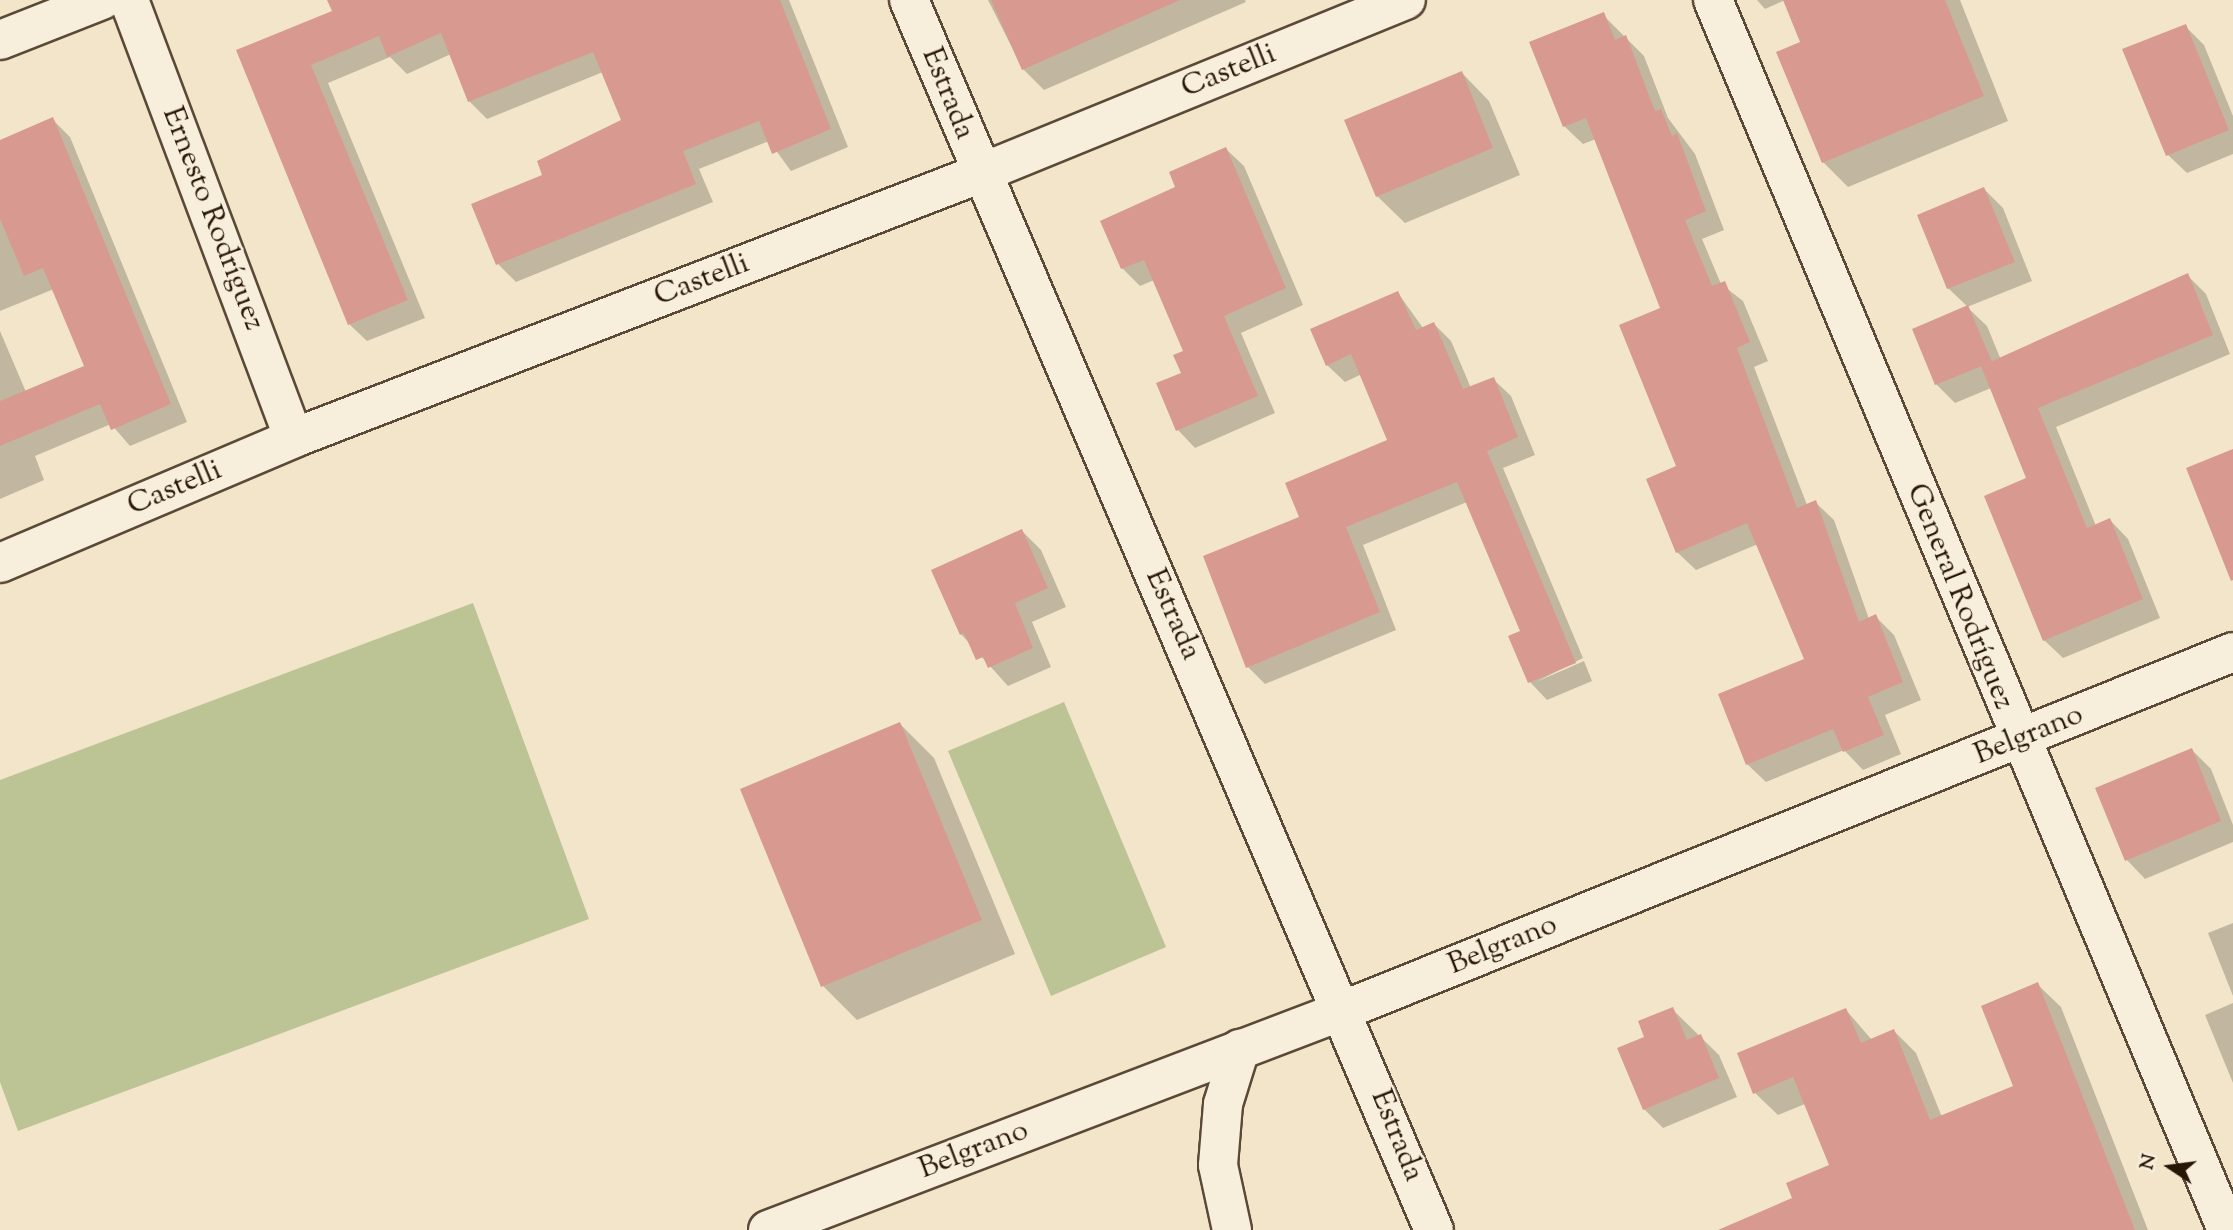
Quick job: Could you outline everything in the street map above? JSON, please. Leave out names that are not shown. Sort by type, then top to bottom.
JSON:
[{"type":"street","points":[[0,40],[102,0]]},
{"type":"street","name":"Ernesto Rodríguez","points":[[129,0],[294,438]]},
{"type":"street","name":"Estrada","points":[[909,0],[979,174],[1344,1010],[1434,1230]]},
{"type":"street","name":"Castelli","points":[[0,564],[294,438],[979,174],[1406,0]]},
{"type":"street","name":"General Rodríguez","points":[[1713,0],[2019,740],[2227,1230]]},
{"type":"street","name":"Belgrano","points":[[768,1230],[1344,1010],[2233,652]]},
{"type":"street","points":[[1232,1230],[1217,1165],[1223,1104],[1240,1049]]},
{"type":"green space","points":[[473,603],[589,919],[18,1131],[0,1082],[0,780]]},
{"type":"green space","points":[[1064,702],[1166,947],[1051,996],[948,751]]},
{"type":"building","points":[[327,0],[780,0],[831,129],[772,154],[759,121],[683,151],[696,184],[496,265],[471,204],[542,175],[537,161],[621,120],[593,52],[468,102],[441,33],[387,57],[379,36],[311,65],[408,300],[348,325],[236,50],[332,11]]},
{"type":"building","points":[[991,0],[1180,0],[1022,70]]},
{"type":"building","points":[[1783,0],[1945,0],[1984,96],[1822,163],[1776,52],[1800,42]]},
{"type":"building","points":[[1604,12],[1615,40],[1626,35],[1655,111],[1661,109],[1672,136],[1677,133],[1706,211],[1685,220],[1712,286],[1725,281],[1750,342],[1737,348],[1797,508],[1816,500],[1859,622],[1876,614],[1903,682],[1868,697],[1884,735],[1843,752],[1833,729],[1746,765],[1718,694],[1804,659],[1747,523],[1676,553],[1646,479],[1676,466],[1619,325],[1660,308],[1586,118],[1563,127],[1529,42]]},
{"type":"building","points":[[2186,24],[2229,130],[2166,156],[2122,49]]},
{"type":"building","points":[[1462,71],[1493,148],[1376,197],[1344,120]]},
{"type":"building","points":[[53,117],[171,404],[111,430],[100,404],[0,446],[0,401],[84,366],[43,268],[24,276],[0,219],[0,140]]},
{"type":"building","points":[[1226,147],[1286,288],[1224,316],[1258,396],[1176,431],[1156,383],[1181,373],[1173,355],[1183,351],[1144,260],[1121,269],[1100,221],[1175,187],[1169,172]]},
{"type":"building","points":[[1984,187],[2015,262],[1947,289],[1917,215]]},
{"type":"building","points":[[2188,273],[2213,335],[2038,408],[2087,528],[2110,518],[2143,599],[2043,641],[1984,496],[2026,478],[1981,366]]},
{"type":"building","points":[[1398,291],[1416,330],[1434,322],[1463,389],[1494,377],[1518,437],[1487,451],[1576,663],[1528,683],[1508,636],[1520,631],[1457,482],[1346,527],[1380,612],[1246,668],[1203,556],[1299,517],[1285,483],[1387,440],[1351,354],[1326,366],[1310,329]]},
{"type":"building","points":[[1968,305],[1992,362],[1935,385],[1912,329]]},
{"type":"building","points":[[2233,449],[2233,580],[2231,581],[2186,468]]},
{"type":"building","points":[[1022,529],[1048,588],[1015,603],[1033,648],[988,668],[983,657],[976,660],[964,633],[960,635],[931,570]]},
{"type":"building","points":[[900,722],[982,920],[821,987],[740,789]]},
{"type":"building","points":[[2192,748],[2221,821],[2125,861],[2095,788]]},
{"type":"building","points":[[2038,982],[2135,1230],[1718,1230],[1792,1198],[1786,1183],[1829,1165],[1793,1077],[1753,1094],[1737,1053],[1846,1008],[1861,1043],[1894,1029],[1930,1120],[2013,1086],[1981,1006]]},
{"type":"building","points":[[1673,1007],[1687,1040],[1701,1034],[1719,1078],[1643,1110],[1617,1048],[1644,1037],[1638,1021]]}]
